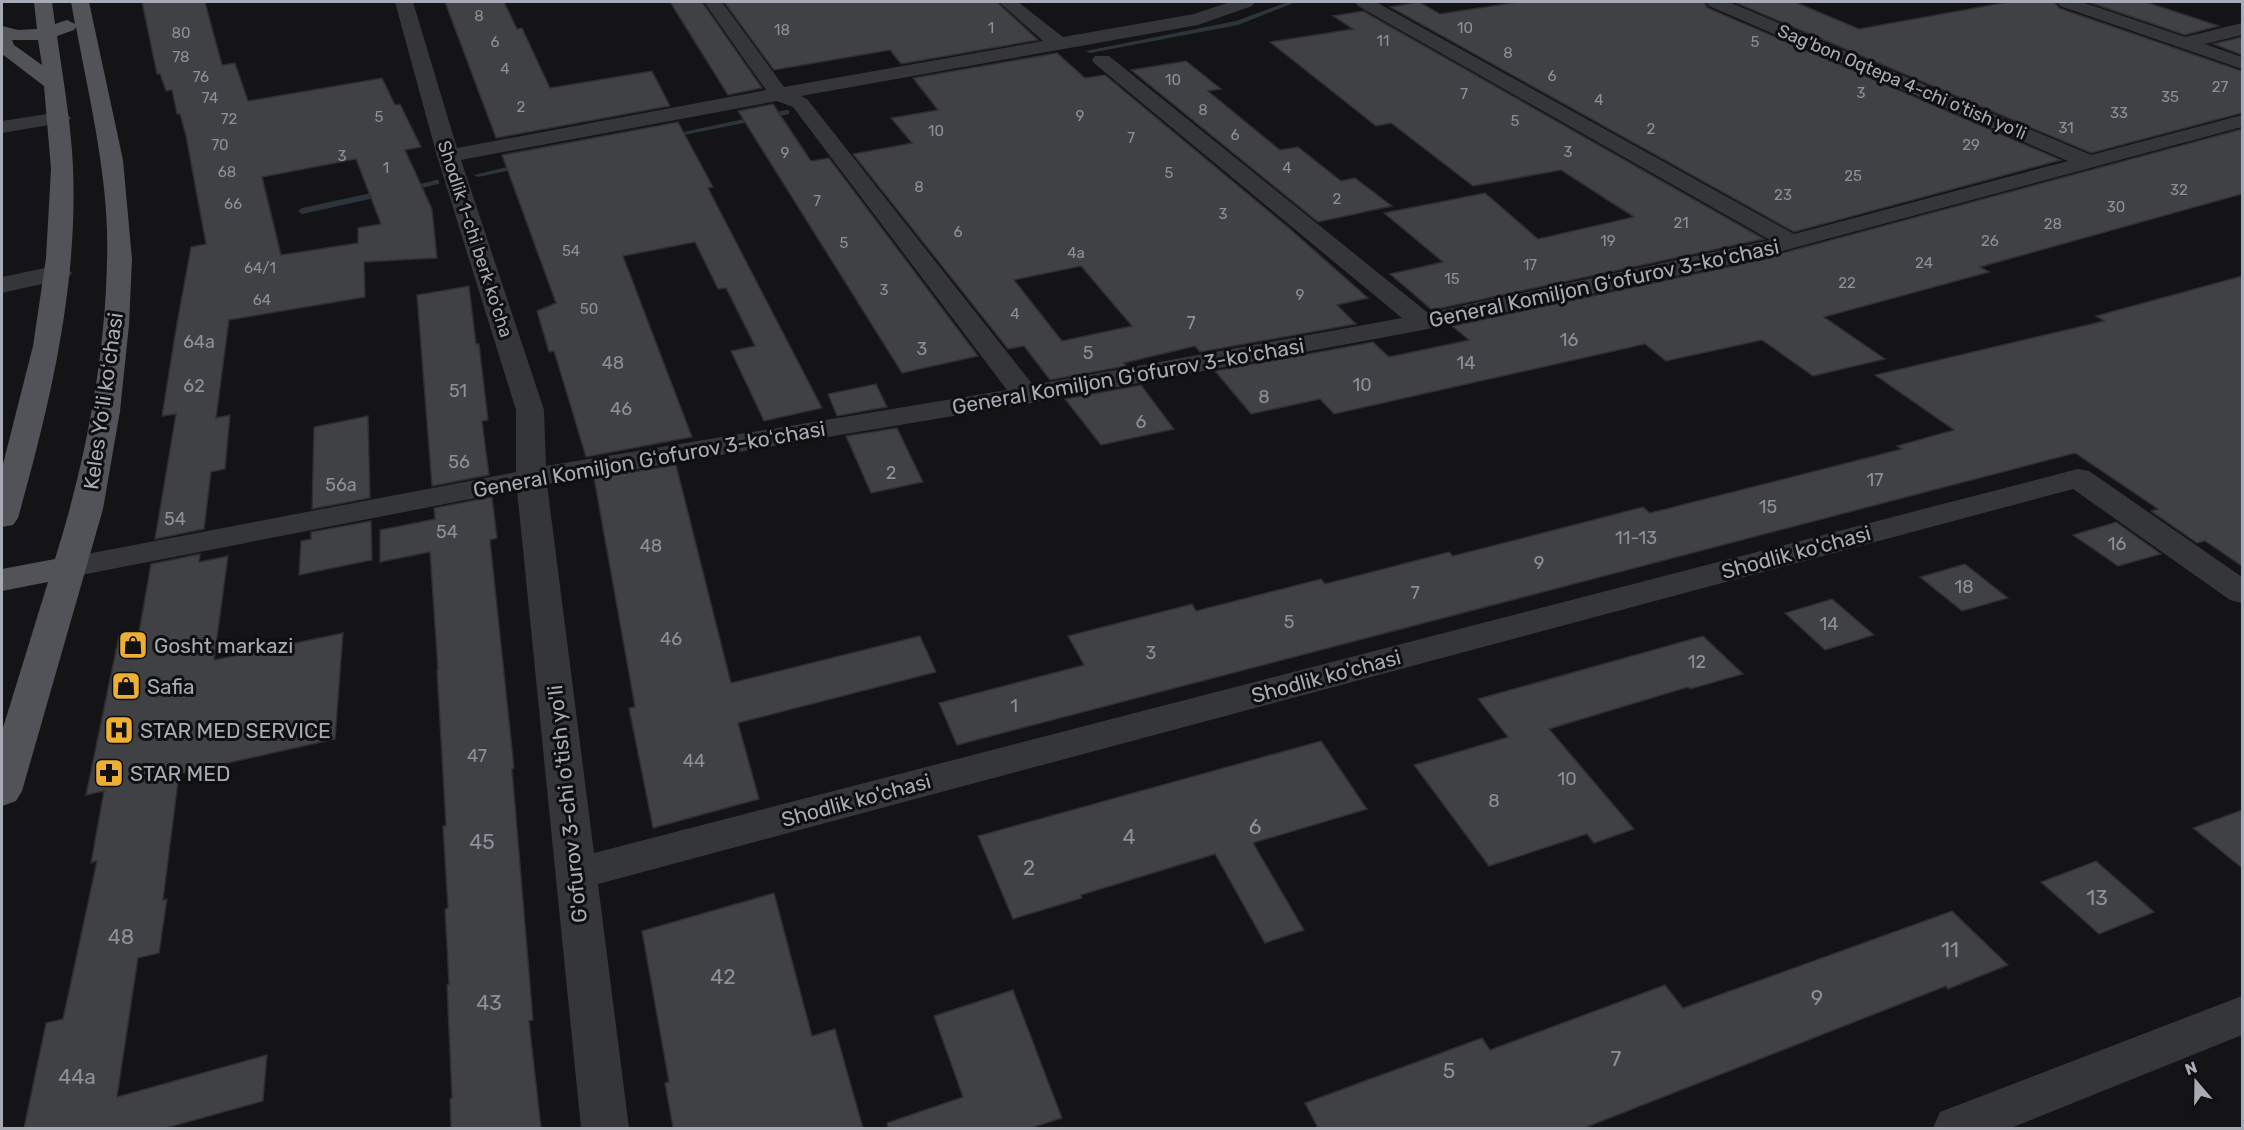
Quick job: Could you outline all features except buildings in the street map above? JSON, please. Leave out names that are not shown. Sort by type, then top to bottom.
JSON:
[{"type":"main road","points":[[2,518],[29,429],[47,345],[59,273],[63,212],[60,118],[53,83],[43,2]]},
{"type":"main road","points":[[2,32],[19,35],[46,33],[69,25],[82,8]]},
{"type":"main road","name":"Keles Yoʻli koʻchasi","points":[[2,791],[87,509],[106,411],[117,325],[120,259],[112,160],[82,8]]},
{"type":"main road","points":[[2,40],[6,48],[53,83]]},
{"type":"main road","name":"General Komiljon Gʻofurov 3-koʻchasi","points":[[2,580],[71,567]]},
{"type":"street","name":"Shodlik 1-chi berk ko'cha","points":[[404,2],[448,156],[530,410],[531,478]]},
{"type":"street","points":[[712,2],[779,94],[800,103],[1026,396]]},
{"type":"street","points":[[1008,2],[1060,45]]},
{"type":"street","points":[[448,156],[1198,19],[1246,2]]},
{"type":"street","points":[[1364,2],[1791,242]]},
{"type":"street","name":"Sag'bon Oqtepa 4-chi o'tish yo'li","points":[[1715,2],[2089,162]]},
{"type":"street","points":[[2066,2],[2242,63]]},
{"type":"street","points":[[2184,43],[2242,29]]},
{"type":"street","points":[[1102,60],[1423,322]]},
{"type":"street","points":[[2,127],[60,118]]},
{"type":"street","name":"General Komiljon Gʻofurov 3-koʻchasi","points":[[71,567],[531,478],[1026,396],[1423,322],[1742,255],[2242,121]]},
{"type":"street","points":[[2,285],[59,273]]},
{"type":"street","name":"G'ofurov 3-chi o'tish yo'li","points":[[531,478],[605,1128]]},
{"type":"street","name":"Shodlik ko'chasi","points":[[575,874],[2078,478],[2242,592]]},
{"type":"street","points":[[1957,1128],[2242,1015]]},
{"type":"waterway","points":[[1090,51],[1238,23],[1293,2]]},
{"type":"waterway","points":[[669,136],[786,112]]},
{"type":"waterway","points":[[478,175],[523,165]]},
{"type":"waterway","points":[[408,188],[436,182]]},
{"type":"waterway","points":[[302,211],[385,193]]},
{"type":"place","name":"Gosht markazi","points":[[133,645]]},
{"type":"place","name":"Safia","points":[[126,686]]},
{"type":"place","name":"STAR MED SERVICE","points":[[119,730]]},
{"type":"place","name":"STAR MED","points":[[109,773]]}]
